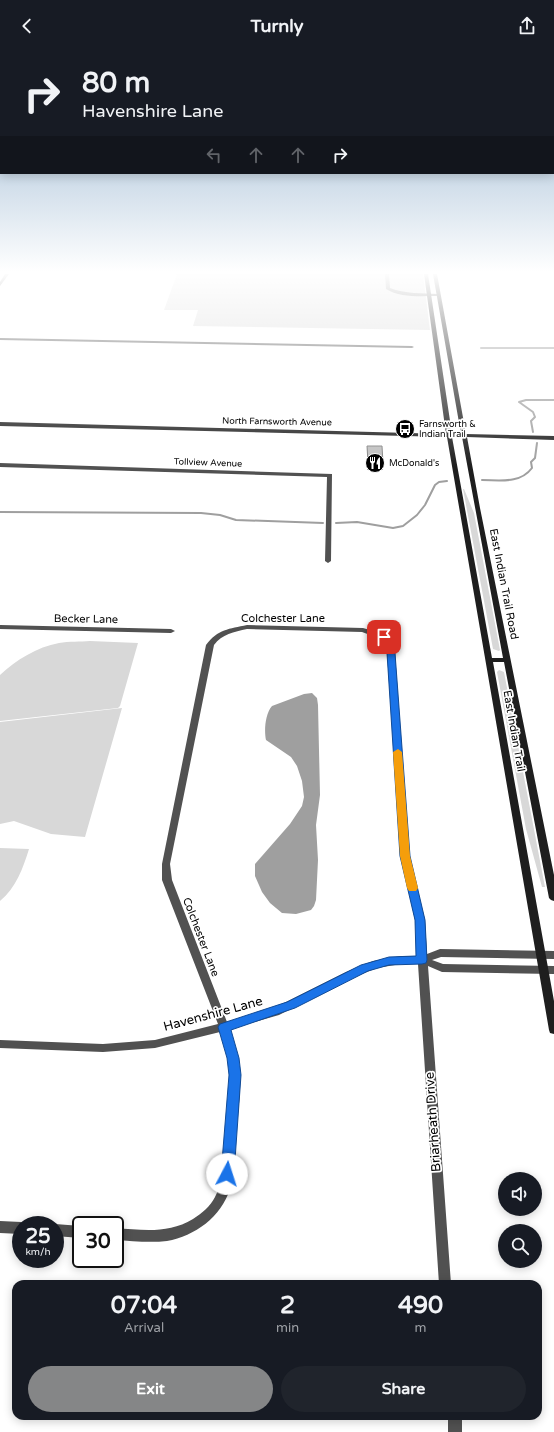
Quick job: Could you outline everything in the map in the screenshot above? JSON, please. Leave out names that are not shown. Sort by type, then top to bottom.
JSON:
[{"type":"main road","points":[[435,338],[450,435]]},
{"type":"main road","name":"East Indian Trail Road","points":[[446,338],[463,436],[554,898]]},
{"type":"main road","name":"North Farnsworth Avenue","points":[[0,424],[554,438]]},
{"type":"main road","name":"East Indian Trail","points":[[450,435],[554,1030]]},
{"type":"main road","points":[[489,660],[507,660]]},
{"type":"street","points":[[0,339],[412,347]]},
{"type":"street","name":"Tollview Avenue","points":[[0,465],[330,476],[328,562]]},
{"type":"street","name":"Becker Lane","points":[[0,627],[171,631]]},
{"type":"street","name":"Colchester Lane","points":[[124,1234],[168,1235],[184,1230],[204,1220],[216,1208],[224,1190],[227,1174],[235,1075],[233,1058],[224,1027],[167,880],[166,864],[210,645],[215,638],[232,630],[247,627],[362,630],[384,637],[389,644],[391,653],[405,856],[420,920],[422,960]]},
{"type":"street","name":"Havenshire Lane","points":[[0,1044],[103,1048],[128,1047],[173,1040],[224,1027],[291,1005],[365,968],[389,961],[422,960],[440,954],[554,955]]},
{"type":"street","name":"Havenshire Lane","points":[[422,960],[442,968],[554,970]]},
{"type":"street","name":"Briarheath Drive","points":[[422,960],[445,1280]]},
{"type":"street","points":[[0,1227],[12,1228]]},
{"type":"street","points":[[455,1420],[455,1432]]},
{"type":"shaded area","points":[[463,489],[474,513],[499,651],[493,649]]},
{"type":"shaded area","points":[[90,641],[138,643],[120,706],[118,708],[0,721],[0,675],[20,659],[35,651],[63,642]]},
{"type":"shaded area","points":[[499,670],[504,672],[545,887],[542,887],[526,829],[497,672]]},
{"type":"shaded area","points":[[312,693],[317,698],[318,705],[320,795],[316,825],[318,860],[316,900],[311,910],[296,914],[282,913],[270,903],[262,892],[255,876],[255,864],[290,824],[302,806],[304,797],[302,781],[297,766],[291,757],[266,740],[266,723],[268,713],[272,706],[304,694]]},
{"type":"shaded area","points":[[122,708],[85,837],[51,834],[14,821],[0,824],[0,722]]},
{"type":"shaded area","points":[[0,848],[29,849],[15,884],[0,901]]},
{"type":"building","points":[[367,446],[382,446],[383,463],[368,463]]},
{"type":"waterway","points":[[481,348],[554,348]]},
{"type":"waterway","points":[[533,432],[531,421],[535,417],[533,412],[519,402],[526,400],[554,400]]},
{"type":"waterway","points":[[482,480],[509,480],[522,477],[532,468],[531,462],[535,458],[537,443]]},
{"type":"waterway","points":[[336,523],[357,522],[393,528],[403,526],[417,515],[425,505],[435,485],[439,482],[447,481]]},
{"type":"waterway","points":[[0,512],[201,513],[220,515],[236,520],[323,523]]},
{"type":"slow traffic","points":[[398,752],[405,856],[413,888]]},
{"type":"place","name":"Farnsworth & Indian Trail","points":[[405,429]]},
{"type":"place","name":"McDonald's","points":[[375,463]]},
{"type":"route","points":[[227,1174],[235,1075],[233,1058],[224,1027],[275,1012],[348,975],[376,964],[389,961],[422,960],[420,920],[405,856],[391,653],[389,644],[384,637]]}]
